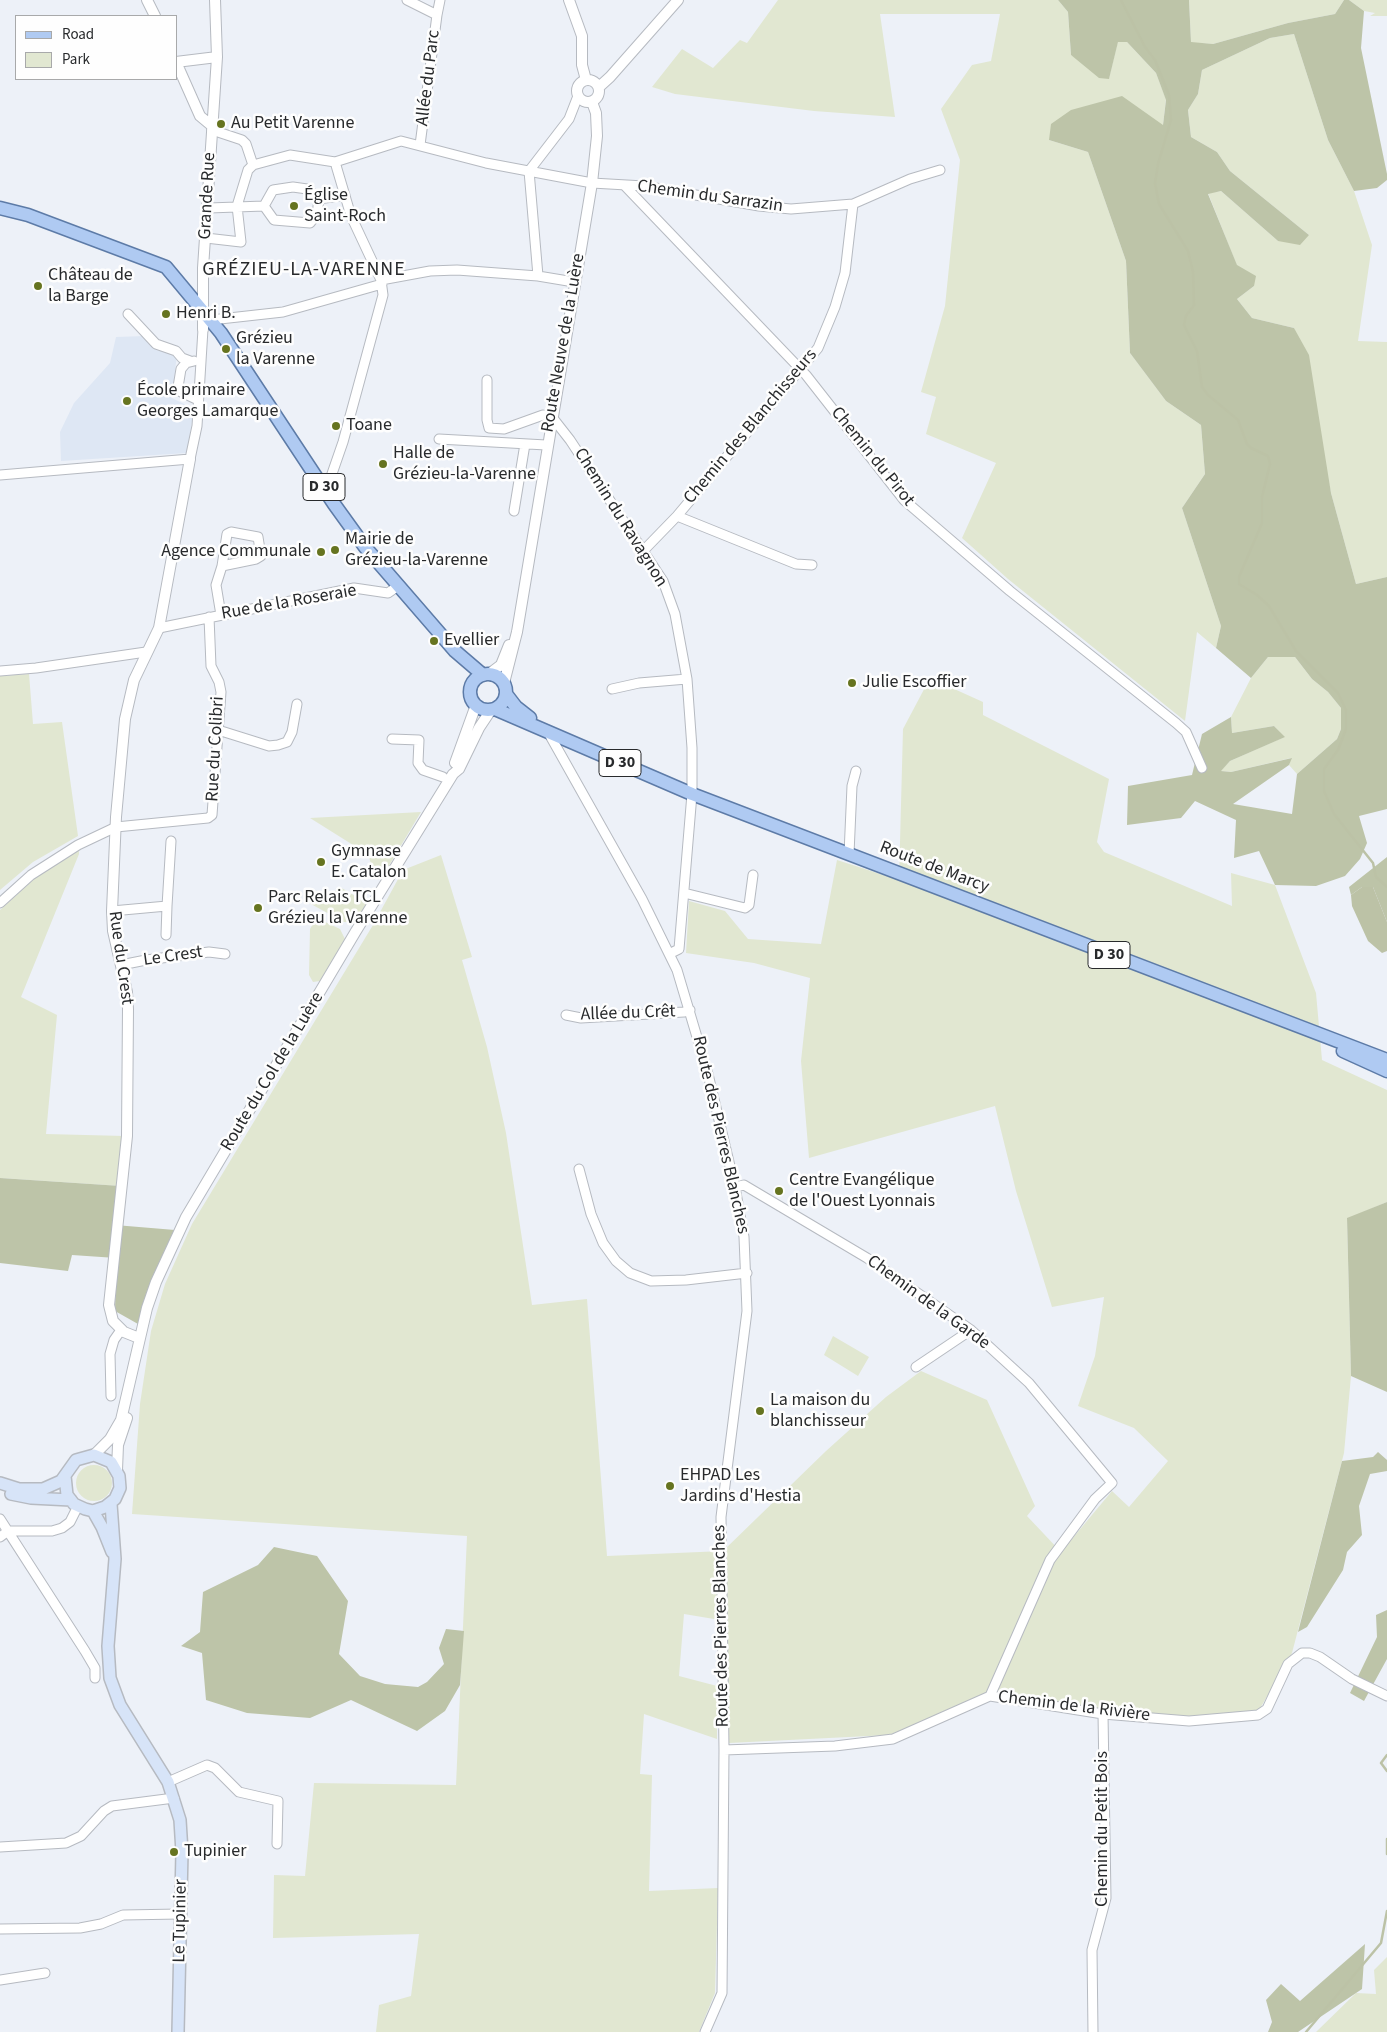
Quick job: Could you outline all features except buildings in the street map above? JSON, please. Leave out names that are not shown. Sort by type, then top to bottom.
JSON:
[{"type":"main road","name":"D 30","points":[[0,208],[28,215],[166,267],[358,538],[455,652],[472,684]]},
{"type":"main road","name":"D 30","points":[[455,652],[486,674]]},
{"type":"main road","points":[[486,674],[495,675],[505,688],[505,700],[493,709],[476,705],[472,699],[472,684],[486,674]]},
{"type":"main road","name":"Route de Marcy","points":[[505,688],[523,714],[548,732]]},
{"type":"main road","name":"Route de Marcy","points":[[493,709],[692,794],[1310,1032],[1384,1066]]},
{"type":"main road","points":[[0,1482],[19,1489],[37,1490],[57,1484],[76,1460],[94,1455],[111,1462],[117,1470],[120,1488],[111,1504],[93,1510],[74,1503],[24,1497],[0,1490]]},
{"type":"main road","points":[[65,1476],[65,1489],[74,1503]]},
{"type":"main road","name":"Le Tupinier","points":[[111,1504],[114,1559],[108,1646],[110,1678],[120,1705],[168,1782],[180,1820],[182,1840],[178,2032]]},
{"type":"main road","points":[[93,1510],[102,1527],[114,1559]]},
{"type":"street","points":[[147,0],[154,15]]},
{"type":"street","name":"Grande Rue","points":[[159,628],[190,458],[206,321],[203,268],[209,208],[212,128],[218,57],[215,0]]},
{"type":"street","name":"Allée du Parc","points":[[407,0],[437,15],[420,145]]},
{"type":"street","points":[[437,15],[440,0]]},
{"type":"street","points":[[569,0],[582,36],[582,66],[586,80]]},
{"type":"street","points":[[578,96],[585,102],[592,102],[598,97],[599,86],[610,77],[678,0]]},
{"type":"street","points":[[178,62],[218,57]]},
{"type":"street","points":[[178,66],[200,116],[212,128],[242,140],[246,144],[253,165]]},
{"type":"street","points":[[538,276],[529,171],[569,119],[578,96],[578,86],[586,80],[593,80],[599,86]]},
{"type":"street","name":"Route Neuve de la Luère","points":[[505,688],[513,652],[546,445],[592,183],[597,136],[596,113],[592,102]]},
{"type":"street","name":"Chemin du Sarrazin","points":[[335,162],[401,141],[486,163],[592,183],[624,185],[790,209],[853,204],[910,179],[940,170]]},
{"type":"street","points":[[206,238],[242,242],[237,206],[248,170],[253,165],[290,155],[335,162],[351,216],[381,282],[384,295],[326,491]]},
{"type":"street","name":"Chemin du Pirot","points":[[624,185],[799,369],[904,500],[1010,591],[1176,723],[1186,732],[1202,768]]},
{"type":"street","points":[[264,206],[273,190],[293,187],[308,189],[319,199]]},
{"type":"street","points":[[319,199],[345,195]]},
{"type":"street","points":[[264,206],[274,220],[310,223],[317,214],[319,199]]},
{"type":"street","name":"Chemin des Blanchisseurs","points":[[644,550],[677,516],[818,348],[845,273],[853,204]]},
{"type":"street","points":[[209,208],[264,206]]},
{"type":"street","points":[[206,321],[283,312],[381,282],[430,271],[457,270],[538,276],[574,282]]},
{"type":"street","points":[[128,314],[156,344],[176,351],[182,358],[190,362]]},
{"type":"street","points":[[198,400],[181,392],[178,387],[182,369],[186,362],[201,360]]},
{"type":"street","points":[[487,380],[486,420],[489,428],[504,429],[542,415],[552,417]]},
{"type":"street","name":"Chemin du Ravagnon","points":[[552,417],[570,440],[644,550],[663,581],[675,614],[687,679],[692,748],[692,794],[679,949],[671,953]]},
{"type":"street","points":[[439,439],[546,445]]},
{"type":"street","points":[[514,511],[525,444]]},
{"type":"street","points":[[0,474],[190,458]]},
{"type":"street","points":[[677,516],[796,564],[812,565]]},
{"type":"street","points":[[221,615],[216,585],[222,566],[227,534],[231,532],[258,536],[261,556],[256,559],[222,566]]},
{"type":"street","name":"Rue de la Roseraie","points":[[159,628],[354,588],[388,593],[398,586]]},
{"type":"street","points":[[162,611],[177,624]]},
{"type":"street","name":"Route Neuve de la Luère","points":[[486,674],[501,665],[518,613]]},
{"type":"street","name":"Rue du Colibri","points":[[116,827],[208,818],[212,814],[221,692],[220,682],[211,666],[209,617]]},
{"type":"street","name":"Rue du Crest","points":[[121,1330],[113,1321],[109,1305],[127,1136],[127,992],[113,931],[112,911],[116,827],[125,719],[134,680],[159,628]]},
{"type":"street","points":[[0,671],[36,668],[146,652]]},
{"type":"street","points":[[612,689],[639,682],[687,679]]},
{"type":"street","points":[[218,730],[269,746],[278,745],[287,742],[292,732],[297,704]]},
{"type":"street","name":"Route du Col de la Luère","points":[[117,1470],[118,1450],[129,1412],[139,1338],[156,1282],[186,1217],[448,775],[476,705]]},
{"type":"street","name":"Route du Col de la Luère","points":[[448,775],[459,768],[479,728],[493,709]]},
{"type":"street","name":"Route des Pierres Blanches","points":[[548,732],[671,953],[690,1010],[735,1187],[744,1237],[747,1273],[747,1311],[721,1517],[724,1750],[722,1993],[706,2032]]},
{"type":"street","points":[[392,739],[419,740],[418,763],[424,770],[448,775]]},
{"type":"street","points":[[849,854],[852,786],[856,771]]},
{"type":"street","points":[[0,903],[31,875],[78,845],[116,827]]},
{"type":"street","points":[[166,934],[170,841]]},
{"type":"street","points":[[684,893],[745,908],[749,905],[753,875]]},
{"type":"street","points":[[112,911],[167,906]]},
{"type":"street","name":"Le Crest","points":[[121,966],[146,960],[209,952],[225,954]]},
{"type":"street","name":"Allée du Crêt","points":[[566,1015],[581,1018],[684,1012],[690,1010]]},
{"type":"street","points":[[579,1169],[591,1214],[603,1243],[616,1261],[630,1273],[651,1281],[686,1280],[747,1273]]},
{"type":"street","name":"Chemin de la Garde","points":[[735,1187],[744,1185],[867,1258],[971,1330],[1029,1383],[1112,1483],[1095,1499],[1050,1560],[990,1696]]},
{"type":"street","points":[[111,1396],[110,1354],[114,1340],[121,1330],[139,1338]]},
{"type":"street","points":[[916,1367],[971,1330]]},
{"type":"street","name":"Route du Col de la Luère","points":[[94,1455],[110,1439],[117,1428],[131,1386]]},
{"type":"street","points":[[4,1534],[52,1531],[62,1528],[70,1522],[74,1503]]},
{"type":"street","points":[[0,1519],[4,1534],[85,1651],[95,1668],[95,1678]]},
{"type":"street","name":"Chemin de la Rivière","points":[[724,1750],[834,1746],[893,1739],[990,1696],[1104,1714],[1189,1720],[1258,1715],[1267,1709],[1288,1664],[1302,1653],[1320,1657],[1352,1679],[1387,1696]]},
{"type":"street","name":"Chemin du Petit Bois","points":[[1093,2032],[1092,1950],[1106,1898],[1104,1714]]},
{"type":"street","points":[[168,1782],[208,1764],[215,1768],[239,1792],[278,1801],[278,1844]]},
{"type":"street","points":[[0,1847],[66,1843],[81,1836],[104,1811],[112,1806],[174,1798]]},
{"type":"street","points":[[0,1929],[80,1928],[101,1924],[123,1915],[180,1914]]},
{"type":"street","points":[[0,1980],[45,1972]]},
{"type":"shaded area","points":[[1058,0],[1189,0],[1191,42],[1213,44],[1288,23],[1335,14],[1344,0],[1349,0],[1364,11],[1361,48],[1387,174],[1387,180],[1377,188],[1354,191],[1328,140],[1294,34],[1270,38],[1202,70],[1198,94],[1188,110],[1191,137],[1217,152],[1230,171],[1309,235],[1300,245],[1278,241],[1221,191],[1208,194],[1237,265],[1256,276],[1254,286],[1237,299],[1252,318],[1294,328],[1309,355],[1331,493],[1356,584],[1387,577],[1387,809],[1359,816],[1367,843],[1360,859],[1345,876],[1316,886],[1275,885],[1259,851],[1234,858],[1236,820],[1195,801],[1181,818],[1127,825],[1128,786],[1192,775],[1202,734],[1231,717],[1232,733],[1274,726],[1285,737],[1230,761],[1221,771],[1231,772],[1292,758],[1289,765],[1233,804],[1292,814],[1297,774],[1337,739],[1341,729],[1341,708],[1328,692],[1312,679],[1295,657],[1268,657],[1251,678],[1216,648],[1221,626],[1182,508],[1205,474],[1201,425],[1166,401],[1130,353],[1126,261],[1088,152],[1049,140],[1051,124],[1071,110],[1122,96],[1163,125],[1166,100],[1156,73],[1127,42],[1118,42],[1109,79],[1099,78],[1071,55],[1068,12]]},
{"type":"shaded area","name":"École primaire Georges Lamarque","points":[[145,336],[156,350],[177,354],[172,398],[194,409],[187,453],[61,461],[60,432],[74,403],[110,363],[116,337]]},
{"type":"shaded area","points":[[1387,857],[1387,922],[1373,887],[1362,887],[1351,895],[1349,887]]},
{"type":"shaded area","points":[[1362,887],[1373,887],[1387,922],[1387,951],[1382,953],[1368,941],[1352,906],[1351,895]]},
{"type":"shaded area","points":[[0,1178],[121,1186],[115,1225],[175,1230],[150,1288],[138,1324],[115,1311],[116,1258],[72,1255],[68,1271],[0,1263]]},
{"type":"shaded area","points":[[1387,1202],[1387,1392],[1351,1376],[1347,1218]]},
{"type":"shaded area","points":[[1378,1452],[1387,1460],[1387,1471],[1370,1474],[1359,1506],[1362,1535],[1347,1552],[1343,1570],[1307,1627],[1298,1632],[1342,1461],[1373,1457]]},
{"type":"shaded area","points":[[274,1547],[317,1556],[348,1601],[339,1654],[360,1676],[385,1684],[418,1687],[427,1682],[444,1664],[439,1648],[446,1629],[464,1631],[460,1685],[445,1711],[417,1731],[351,1700],[310,1718],[247,1713],[206,1700],[202,1653],[181,1646],[200,1632],[203,1592],[258,1565]]},
{"type":"shaded area","points":[[1387,1610],[1387,1659],[1364,1701],[1350,1693],[1377,1637],[1376,1615]]},
{"type":"shaded area","points":[[1365,1944],[1362,1989],[1298,2032],[1268,2032],[1272,2022],[1266,2000],[1281,1984],[1300,2001]]},
{"type":"green space","points":[[778,0],[1058,0],[1068,12],[1071,55],[1109,78],[1118,41],[1127,42],[1156,73],[1166,99],[1163,125],[1049,140],[1088,152],[1126,261],[1130,353],[1166,401],[1201,425],[1205,474],[1182,508],[1221,626],[1216,648],[1197,632],[1185,721],[1008,579],[962,538],[996,463],[926,434],[936,397],[921,392],[945,306],[960,160],[941,109],[972,65],[991,61],[1000,14],[880,14],[895,117],[814,111],[675,94],[652,87],[682,49],[713,68],[740,40],[747,43]]},
{"type":"green space","points":[[1189,0],[1344,0],[1335,14],[1288,23],[1213,44],[1191,43]]},
{"type":"green space","points":[[1349,0],[1387,0],[1387,16],[1370,16],[1375,13],[1364,11]]},
{"type":"green space","points":[[1294,34],[1328,140],[1354,191],[1372,245],[1358,341],[1387,342],[1387,577],[1356,584],[1331,493],[1294,328],[1252,318],[1237,299],[1254,286],[1237,266],[1208,193],[1221,191],[1278,241],[1309,235],[1230,171],[1217,152],[1191,137],[1188,110],[1198,94],[1202,70],[1270,38]]},
{"type":"green space","points":[[1268,657],[1295,657],[1312,679],[1328,692],[1341,708],[1341,729],[1337,739],[1297,774],[1289,765],[1291,758],[1231,772],[1220,771],[1230,761],[1284,737],[1274,726],[1232,733],[1231,717],[1251,678]]},
{"type":"green space","points":[[29,674],[33,724],[62,722],[78,836],[33,862],[0,890],[0,676]]},
{"type":"green space","points":[[930,678],[983,702],[983,715],[1109,779],[1097,842],[1104,852],[1232,906],[1231,873],[1275,885],[1316,993],[1322,1060],[1387,1090],[1387,1202],[1347,1219],[1351,1376],[1344,1453],[1292,1653],[1258,1712],[1190,1718],[1103,1709],[991,1693],[889,1735],[729,1743],[726,1621],[684,1614],[679,1676],[717,1686],[717,1739],[644,1714],[640,1774],[652,1775],[649,1891],[718,1888],[715,1993],[699,2032],[376,2032],[379,2005],[411,1996],[419,1934],[273,1938],[274,1875],[305,1876],[314,1783],[456,1785],[467,1536],[132,1514],[140,1404],[151,1331],[165,1284],[192,1224],[373,925],[403,870],[441,855],[472,957],[462,960],[487,1047],[506,1133],[532,1305],[587,1299],[607,1556],[723,1551],[826,1451],[886,1397],[921,1371],[987,1400],[1035,1506],[1027,1516],[1061,1552],[1112,1491],[1129,1507],[1168,1461],[1134,1428],[1078,1406],[1095,1356],[1104,1297],[1052,1307],[1016,1191],[995,1106],[809,1158],[801,1061],[810,978],[754,963],[686,953],[689,901],[725,911],[748,939],[821,944],[837,860],[899,880],[903,729]]},
{"type":"green space","points":[[421,812],[381,879],[374,874],[366,847],[361,850],[310,818]]},
{"type":"green space","points":[[79,849],[79,854],[21,997],[57,1015],[46,1134],[125,1136],[121,1186],[0,1178],[0,910],[34,879]]},
{"type":"green space","points":[[340,887],[367,903],[356,923],[344,922],[309,903],[326,899]]},
{"type":"green space","points":[[321,920],[340,929],[345,939],[320,981],[313,982],[309,975],[310,929],[314,922]]},
{"type":"green space","points":[[833,1336],[869,1357],[858,1376],[824,1355]]},
{"type":"green space","points":[[94,1465],[101,1466],[107,1470],[111,1476],[111,1490],[107,1496],[101,1500],[94,1501],[87,1500],[81,1496],[77,1490],[76,1483],[77,1476],[81,1470],[87,1466]]},
{"type":"green space","points":[[1387,1957],[1387,2032],[1316,2032],[1356,1993],[1376,1994],[1374,1970]]},
{"type":"waterway","points":[[1121,0],[1145,47],[1155,60],[1169,95],[1171,120],[1158,164],[1155,183],[1159,204],[1188,251],[1193,272],[1194,305],[1186,316],[1184,325],[1197,351],[1202,387],[1208,395],[1238,420],[1247,444],[1268,456],[1270,464],[1262,497],[1262,523],[1239,577],[1239,584],[1257,595],[1269,606],[1296,651],[1338,693],[1346,710],[1346,729],[1338,750],[1324,769],[1324,791],[1334,814],[1373,863],[1376,877],[1387,887]]},
{"type":"waterway","points":[[1387,1755],[1381,1763],[1387,1771]]},
{"type":"waterway","points":[[1387,1839],[1387,1854]]},
{"type":"waterway","points":[[1306,2032],[1381,1943],[1387,1911]]},
{"type":"place","name":"Au Petit Varenne","points":[[221,124]]},
{"type":"place","name":"Église Saint-Roch","points":[[294,206]]},
{"type":"place","name":"Château de la Barge","points":[[38,286]]},
{"type":"place","name":"Henri B.","points":[[166,314]]},
{"type":"place","name":"Grézieu la Varenne","points":[[226,349]]},
{"type":"place","name":"École primaire Georges Lamarque","points":[[127,401]]},
{"type":"place","name":"Toane","points":[[336,426]]},
{"type":"place","name":"Halle de Grézieu-la-Varenne","points":[[383,464]]},
{"type":"place","name":"Mairie de Grézieu-la-Varenne","points":[[335,550]]},
{"type":"place","name":"Agence Communale","points":[[321,552]]},
{"type":"place","name":"Evellier","points":[[434,641]]},
{"type":"place","name":"Julie Escoffier","points":[[852,683]]},
{"type":"place","name":"Gymnase E. Catalon","points":[[321,862]]},
{"type":"place","name":"Parc Relais TCL Grézieu la Varenne","points":[[258,908]]},
{"type":"place","name":"Centre Evangélique de l'Ouest Lyonnais","points":[[779,1191]]},
{"type":"place","name":"La maison du blanchisseur","points":[[760,1411]]},
{"type":"place","name":"EHPAD Les Jardins d'Hestia","points":[[670,1486]]},
{"type":"place","name":"Tupinier","points":[[174,1852]]},
{"type":"district","name":"GRÉZIEU-LA-VARENNE","points":[[304,271]]}]
